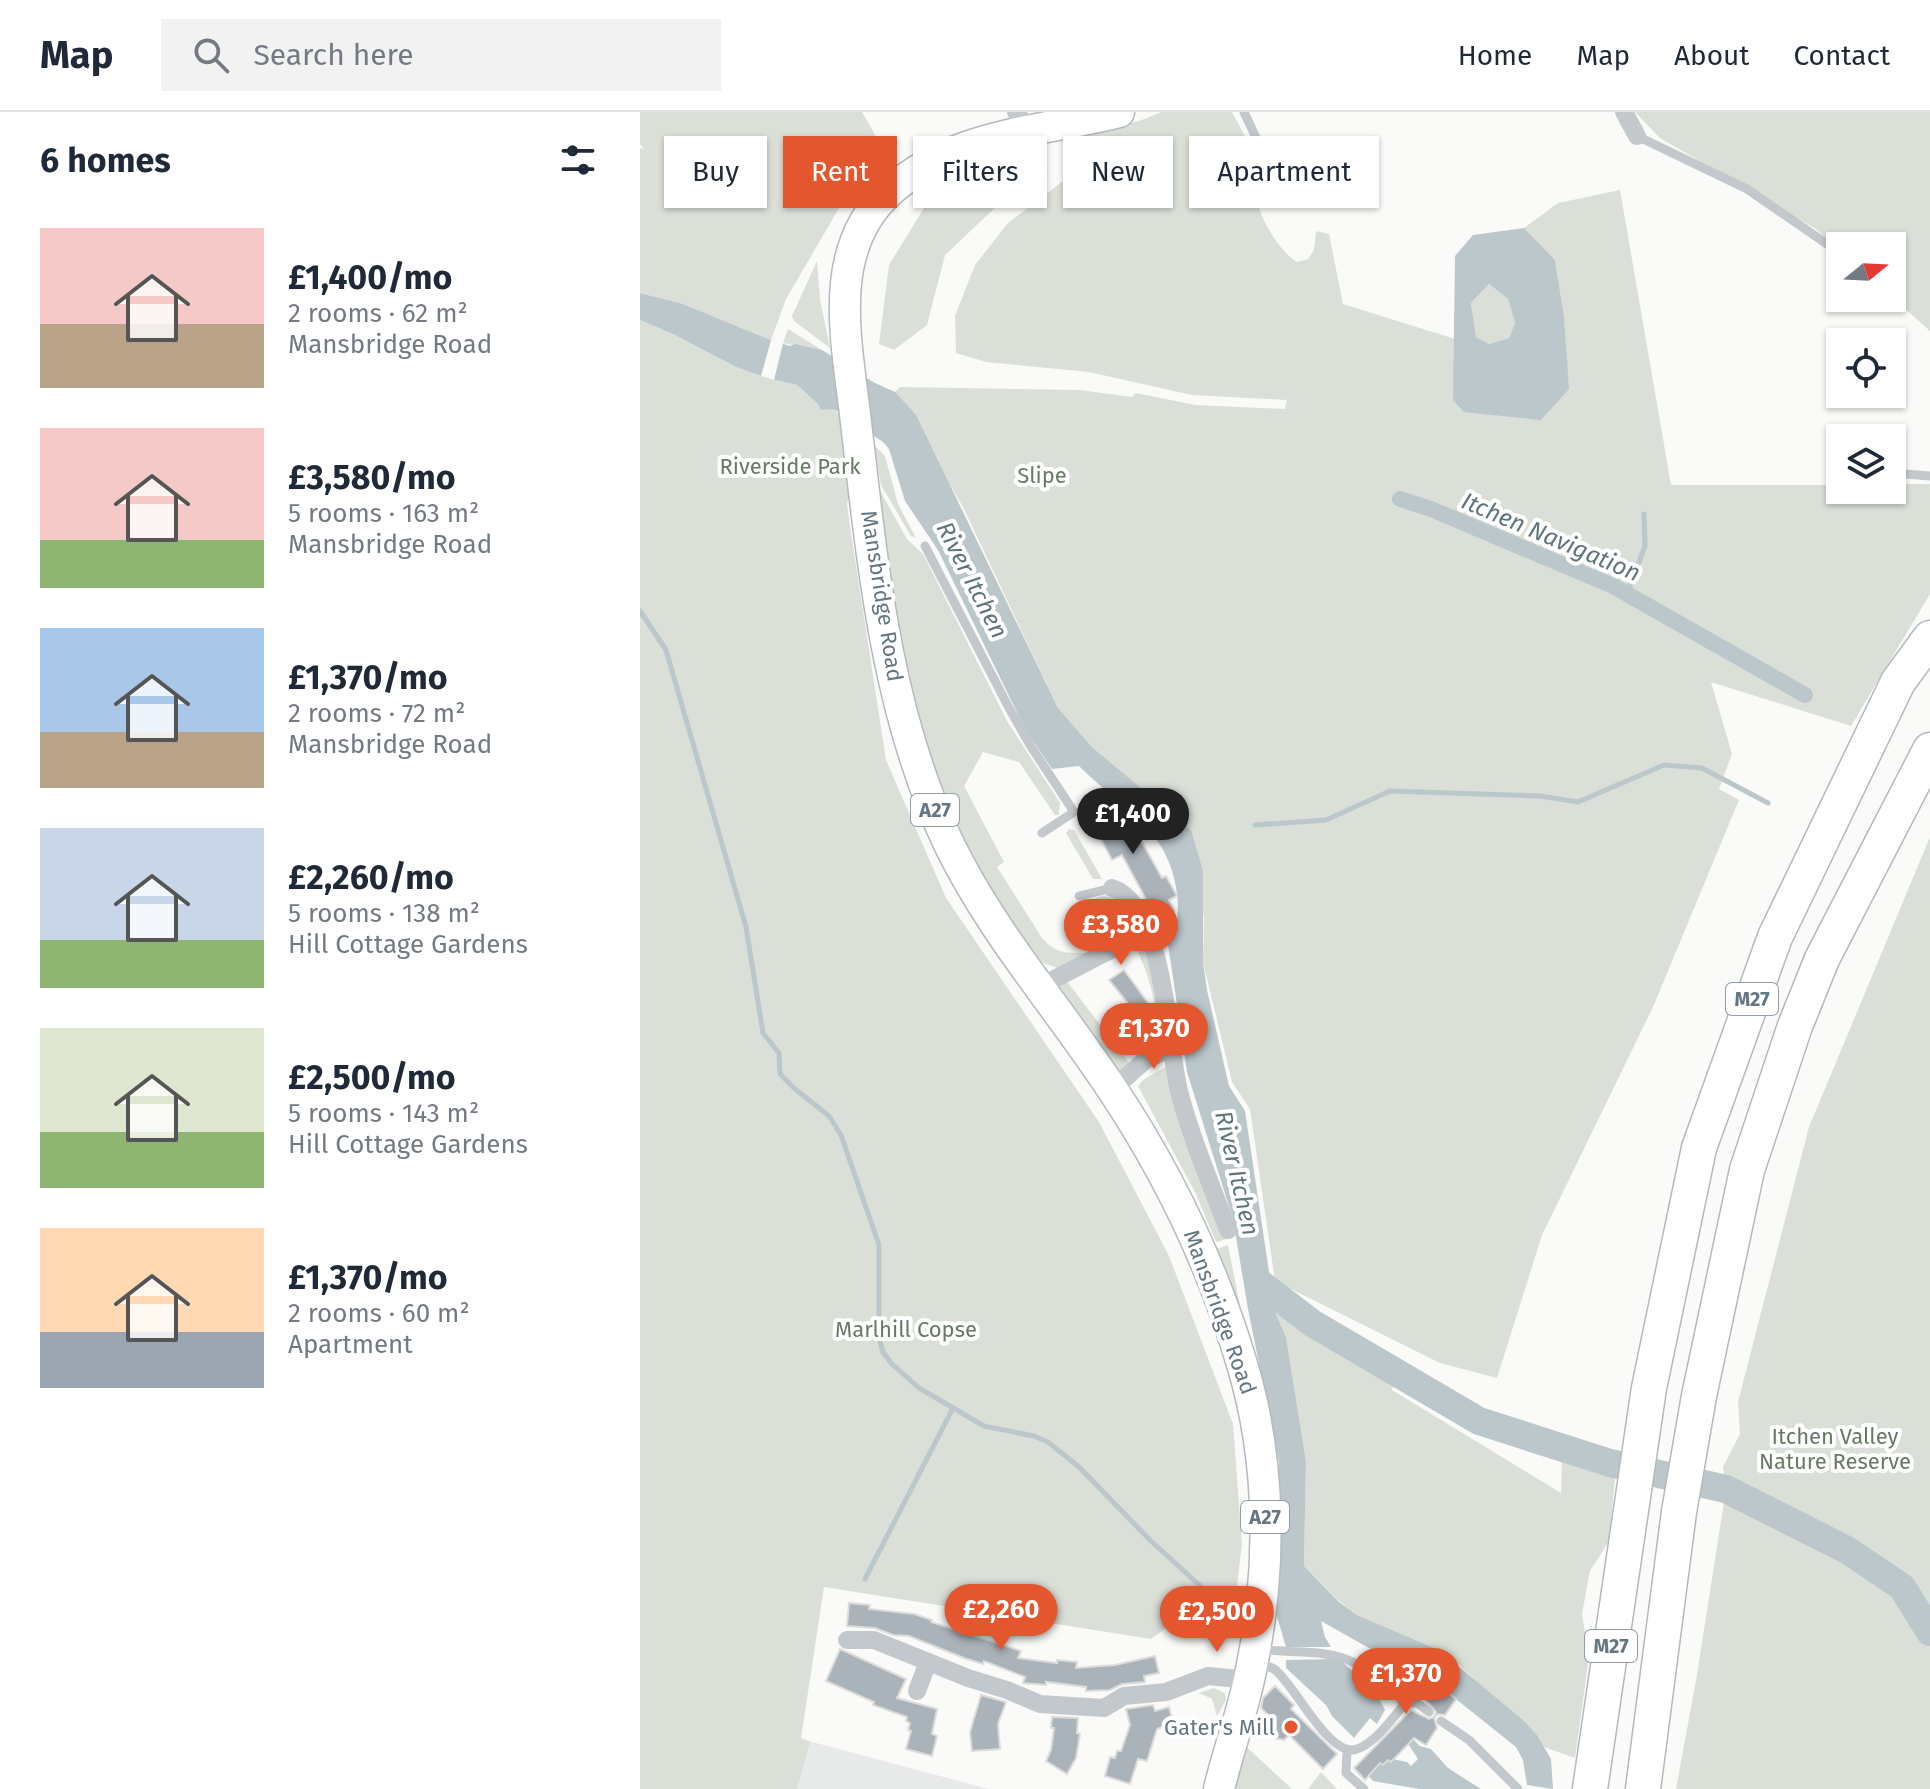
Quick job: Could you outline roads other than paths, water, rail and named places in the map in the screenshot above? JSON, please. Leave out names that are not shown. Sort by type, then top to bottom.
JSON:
[{"type":"highway","name":"M27","points":[[1590,1788],[1649,1388],[1699,1148],[1775,937],[1891,697],[1930,638]]},
{"type":"highway","name":"M27","points":[[1643,1789],[1679,1512],[1699,1396],[1747,1170],[1795,1026],[1822,959],[1930,750]]},
{"type":"main road","name":"Mansbridge Road","points":[[1119,112],[1022,120],[945,154],[890,191],[870,212],[852,244],[847,261],[846,342],[882,620],[904,722],[927,788],[953,852],[997,928],[1113,1089],[1148,1147],[1186,1219],[1219,1299],[1253,1404],[1265,1490],[1263,1566],[1252,1664],[1219,1789]]},
{"type":"street","points":[[1624,112],[1637,136]]},
{"type":"street","name":"Mansbridge Road","points":[[1112,888],[1127,896],[1147,931],[1163,983],[1178,1089],[1228,1230]]},
{"type":"street","points":[[1039,987],[1147,931]]},
{"type":"street","points":[[1113,1089],[1144,1061],[1171,1048]]},
{"type":"street","points":[[847,1640],[874,1640],[968,1678],[1007,1690],[1030,1702],[1100,1708],[1124,1696],[1166,1692],[1252,1664]]},
{"type":"street","points":[[917,1691],[928,1662]]},
{"type":"lane","points":[[1244,112],[1255,136]]},
{"type":"lane","points":[[1637,136],[1747,189],[1826,243]]},
{"type":"lane","points":[[1906,474],[1930,476]]},
{"type":"lane","points":[[925,546],[1016,720],[1074,812],[1042,833]]},
{"type":"lane","points":[[1079,896],[1112,888]]},
{"type":"lane","points":[[1093,929],[1102,953]]},
{"type":"lane","points":[[1252,1664],[1322,1651],[1341,1656],[1384,1683],[1404,1703],[1417,1703],[1429,1712]]},
{"type":"lane","points":[[1252,1664],[1276,1671],[1329,1737],[1347,1750],[1354,1751],[1369,1742],[1404,1703]]},
{"type":"lane","points":[[1441,1721],[1469,1740],[1518,1789]]},
{"type":"lane","points":[[1347,1750],[1346,1773],[1364,1789]]},
{"type":"water","points":[[1524,228],[1555,260],[1564,316],[1569,389],[1541,420],[1464,412],[1453,400],[1455,256],[1473,235]],"holes":[[[1489,284],[1508,299],[1515,323],[1509,338],[1489,344],[1476,337],[1471,303]]]},
{"type":"water","name":"River Itchen","points":[[640,293],[683,304],[790,346],[795,344],[822,350],[895,392],[916,415],[1058,708],[1093,748],[1191,830],[1203,871],[1203,962],[1207,990],[1229,1086],[1245,1111],[1275,1312],[1286,1337],[1306,1461],[1304,1566],[1339,1602],[1357,1615],[1439,1650],[1524,1721],[1537,1735],[1551,1759],[1553,1789],[1527,1785],[1523,1760],[1516,1747],[1422,1672],[1399,1659],[1382,1655],[1321,1621],[1331,1647],[1286,1647],[1276,1613],[1279,1462],[1233,1219],[1187,1072],[1168,944],[1177,919],[1177,891],[1163,850],[1138,820],[1079,766],[1052,769],[1025,729],[938,550],[905,501],[889,449],[883,442],[834,409],[821,410],[797,385],[736,367],[640,320]]},
{"type":"water","points":[[1339,1659],[1375,1691],[1385,1710],[1377,1724],[1370,1718],[1354,1738],[1332,1716],[1326,1705],[1286,1668],[1286,1660]]},
{"type":"water","points":[[1411,1737],[1420,1746],[1431,1749],[1448,1768],[1481,1789],[1419,1789],[1373,1781],[1368,1775],[1387,1758],[1407,1762],[1411,1766],[1418,1759],[1407,1742]]},
{"type":"waterway","name":"Itchen Navigation","points":[[1400,499],[1431,509],[1613,586],[1805,695]]},
{"type":"waterway","points":[[1627,594],[1645,546],[1644,514]]},
{"type":"waterway","points":[[640,611],[666,650],[746,927],[763,1033],[779,1053],[780,1074],[829,1116],[841,1135],[879,1245],[879,1338],[883,1352],[919,1388],[984,1426],[1034,1436],[1048,1442],[1079,1467],[1150,1540],[1230,1613]]},
{"type":"waterway","points":[[1255,825],[1326,820],[1390,791],[1540,796],[1578,802],[1664,765],[1702,768],[1768,803]]},
{"type":"waterway","points":[[1261,1284],[1312,1323],[1479,1421],[1610,1463],[1726,1489],[1847,1550],[1902,1587],[1930,1632]]},
{"type":"waterway","points":[[865,1579],[953,1408]]},
{"type":"place","name":"Gater's Mill","points":[[1291,1727]]},
{"type":"park label","name":"Riverside Park","points":[[790,466]]},
{"type":"park label","name":"Slipe","points":[[1042,475]]},
{"type":"park label","name":"Marlhill Copse","points":[[906,1329]]},
{"type":"park label","name":"Itchen Valley Nature Reserve","points":[[1835,1448]]}]
